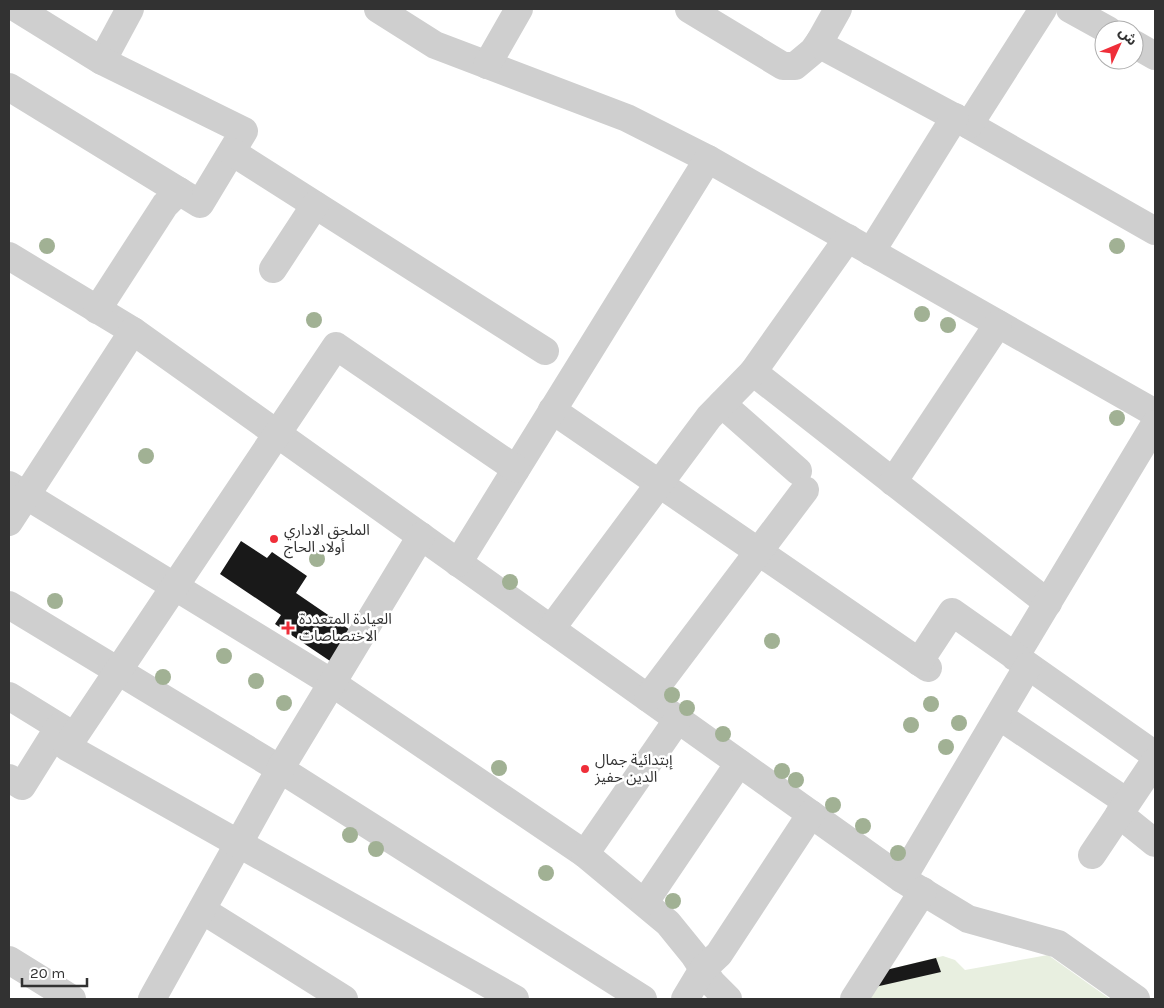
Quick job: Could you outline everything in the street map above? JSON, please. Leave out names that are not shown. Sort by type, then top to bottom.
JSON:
[{"type":"street","points":[[9,87],[200,204],[244,132],[102,61],[18,9]]},
{"type":"street","points":[[102,61],[130,9]]},
{"type":"street","points":[[378,9],[435,45],[627,118],[708,159],[1155,413]]},
{"type":"street","points":[[487,64],[519,9]]},
{"type":"street","points":[[689,9],[783,66],[795,66],[813,51],[838,9]]},
{"type":"street","points":[[872,252],[962,121],[1043,9]]},
{"type":"street","points":[[1070,9],[1094,22]]},
{"type":"street","points":[[820,41],[824,47],[962,121],[1155,231]]},
{"type":"street","points":[[1144,50],[1155,56]]},
{"type":"street","points":[[232,152],[545,351]]},
{"type":"street","points":[[458,563],[708,159]]},
{"type":"street","points":[[97,310],[164,205],[179,191]]},
{"type":"street","points":[[273,269],[315,205]]},
{"type":"street","points":[[551,629],[709,417],[753,372],[848,238]]},
{"type":"street","points":[[9,256],[133,331],[678,720],[913,885],[968,919],[1058,944],[1136,999]]},
{"type":"street","points":[[893,482],[998,324]]},
{"type":"street","points":[[9,522],[17,490],[133,331]]},
{"type":"street","points":[[9,778],[22,786],[118,671],[336,346],[516,469]]},
{"type":"street","points":[[753,372],[1048,603]]},
{"type":"street","points":[[648,698],[759,552],[801,480],[722,404]]},
{"type":"street","points":[[552,410],[924,665],[952,612],[1155,755]]},
{"type":"street","points":[[854,999],[999,716],[1048,603],[1155,424]]},
{"type":"street","points":[[17,490],[332,683],[585,854],[668,923],[712,983],[728,999]]},
{"type":"street","points":[[152,999],[280,769],[421,536]]},
{"type":"street","points":[[9,605],[280,769],[643,999]]},
{"type":"street","points":[[9,696],[66,731]]},
{"type":"street","points":[[999,716],[1123,808],[1155,843]]},
{"type":"street","points":[[585,854],[678,720]]},
{"type":"street","points":[[66,731],[67,746],[238,844],[478,990],[515,999]]},
{"type":"street","points":[[1092,855],[1155,761]]},
{"type":"street","points":[[645,902],[739,763]]},
{"type":"street","points":[[685,999],[703,969],[719,954],[811,814]]},
{"type":"street","points":[[202,910],[344,999]]},
{"type":"street","points":[[9,960],[72,999]]},
{"type":"green space","points":[[1048,955],[1110,999],[868,999],[886,970],[943,956],[955,960],[965,970]]},
{"type":"building","points":[[241,541],[267,558],[272,552],[307,576],[296,593],[353,632],[333,663],[275,624],[281,615],[220,574]]},
{"type":"building","points":[[936,958],[941,972],[875,987],[886,970]]},
{"type":"place","name":"الملحق الاداري أولاد الحاج","points":[[274,539]]},
{"type":"place","name":"العيادة المتعددة الاختصاصات","points":[[288,628]]},
{"type":"place","name":"إبتدائية جمال الدين حفيز","points":[[585,769]]}]
